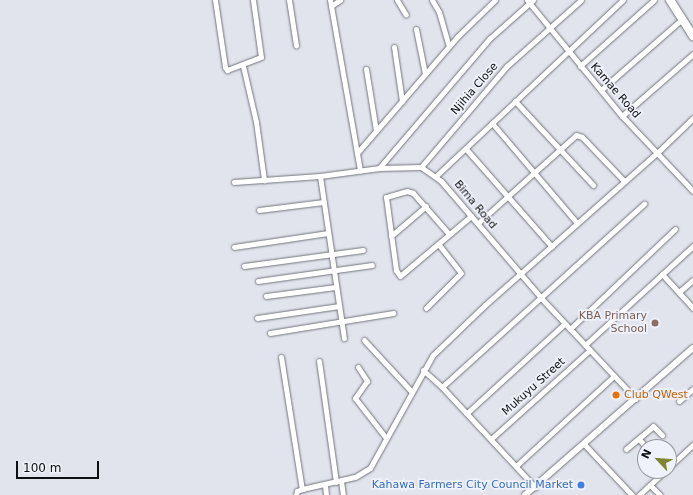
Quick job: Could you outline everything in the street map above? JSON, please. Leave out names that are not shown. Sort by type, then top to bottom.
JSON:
[{"type":"main road","points":[[670,0],[693,36]]},
{"type":"street","points":[[215,0],[225,66],[227,70],[243,66],[261,57],[252,0]]},
{"type":"street","points":[[289,0],[296,46]]},
{"type":"street","points":[[330,0],[360,170]]},
{"type":"street","points":[[331,6],[340,0]]},
{"type":"street","points":[[397,0],[406,15]]},
{"type":"street","points":[[432,0],[439,12],[449,46]]},
{"type":"street","points":[[357,153],[449,46],[495,0]]},
{"type":"street","name":"Njihia Close","points":[[421,167],[507,66],[581,0]]},
{"type":"street","points":[[436,176],[466,149],[566,51],[623,0]]},
{"type":"street","points":[[580,66],[654,0]]},
{"type":"street","points":[[379,168],[489,39],[530,1]]},
{"type":"street","name":"Kamae Road","points":[[530,1],[566,51],[622,116],[693,191]]},
{"type":"street","points":[[601,90],[682,19]]},
{"type":"street","points":[[416,29],[425,74]]},
{"type":"street","points":[[394,47],[402,101]]},
{"type":"street","points":[[622,116],[693,54]]},
{"type":"street","points":[[243,66],[256,122],[264,180]]},
{"type":"street","points":[[366,69],[376,131]]},
{"type":"street","points":[[515,101],[593,185]]},
{"type":"street","points":[[296,494],[302,489],[355,477],[370,468],[423,370],[439,349],[520,274],[552,247],[577,222],[657,153],[693,118]]},
{"type":"street","points":[[492,123],[577,222]]},
{"type":"street","points":[[478,223],[579,135],[624,181]]},
{"type":"street","points":[[466,149],[509,196],[552,247]]},
{"type":"street","points":[[234,182],[320,176],[379,168],[421,167]]},
{"type":"street","name":"Bima Road","points":[[421,167],[436,176],[564,324],[636,399]]},
{"type":"street","points":[[320,176],[335,287],[344,338]]},
{"type":"street","points":[[449,234],[417,196],[407,191],[388,195],[386,201],[391,236],[400,276],[472,216]]},
{"type":"street","points":[[259,210],[324,202]]},
{"type":"street","points":[[442,388],[542,299],[644,204]]},
{"type":"street","points":[[391,236],[426,206]]},
{"type":"street","points":[[570,329],[675,229]]},
{"type":"street","points":[[234,247],[328,233]]},
{"type":"street","points":[[426,308],[461,273],[438,244]]},
{"type":"street","points":[[585,345],[693,246]]},
{"type":"street","points":[[244,266],[363,250]]},
{"type":"street","points":[[258,281],[372,265]]},
{"type":"street","points":[[662,274],[693,308]]},
{"type":"street","points":[[679,292],[693,280]]},
{"type":"street","points":[[266,296],[335,287]]},
{"type":"street","points":[[257,318],[338,306]]},
{"type":"street","points":[[270,333],[393,314]]},
{"type":"street","points":[[467,413],[564,324]]},
{"type":"street","points":[[364,340],[411,391]]},
{"type":"street","points":[[525,495],[693,348]]},
{"type":"street","name":"Mukuyu Street","points":[[491,439],[590,350]]},
{"type":"street","points":[[281,357],[302,489]]},
{"type":"street","points":[[319,361],[338,481],[343,495]]},
{"type":"street","points":[[358,367],[367,382],[355,398],[386,438]]},
{"type":"street","points":[[423,370],[467,413],[535,487]]},
{"type":"street","points":[[516,466],[614,376]]},
{"type":"street","points":[[679,401],[693,389]]},
{"type":"street","points":[[639,439],[653,426],[662,435]]},
{"type":"street","points":[[626,449],[637,441]]},
{"type":"street","points":[[584,444],[632,495]]},
{"type":"street","points":[[677,460],[693,447]]},
{"type":"street","points":[[639,495],[656,479]]},
{"type":"street","points":[[325,485],[326,495]]},
{"type":"street","points":[[650,485],[660,495]]},
{"type":"place","name":"KBA Primary School","points":[[655,323]]},
{"type":"place","name":"Club QWest","points":[[616,395]]},
{"type":"place","name":"Kahawa Farmers City Council Market","points":[[581,485]]}]
